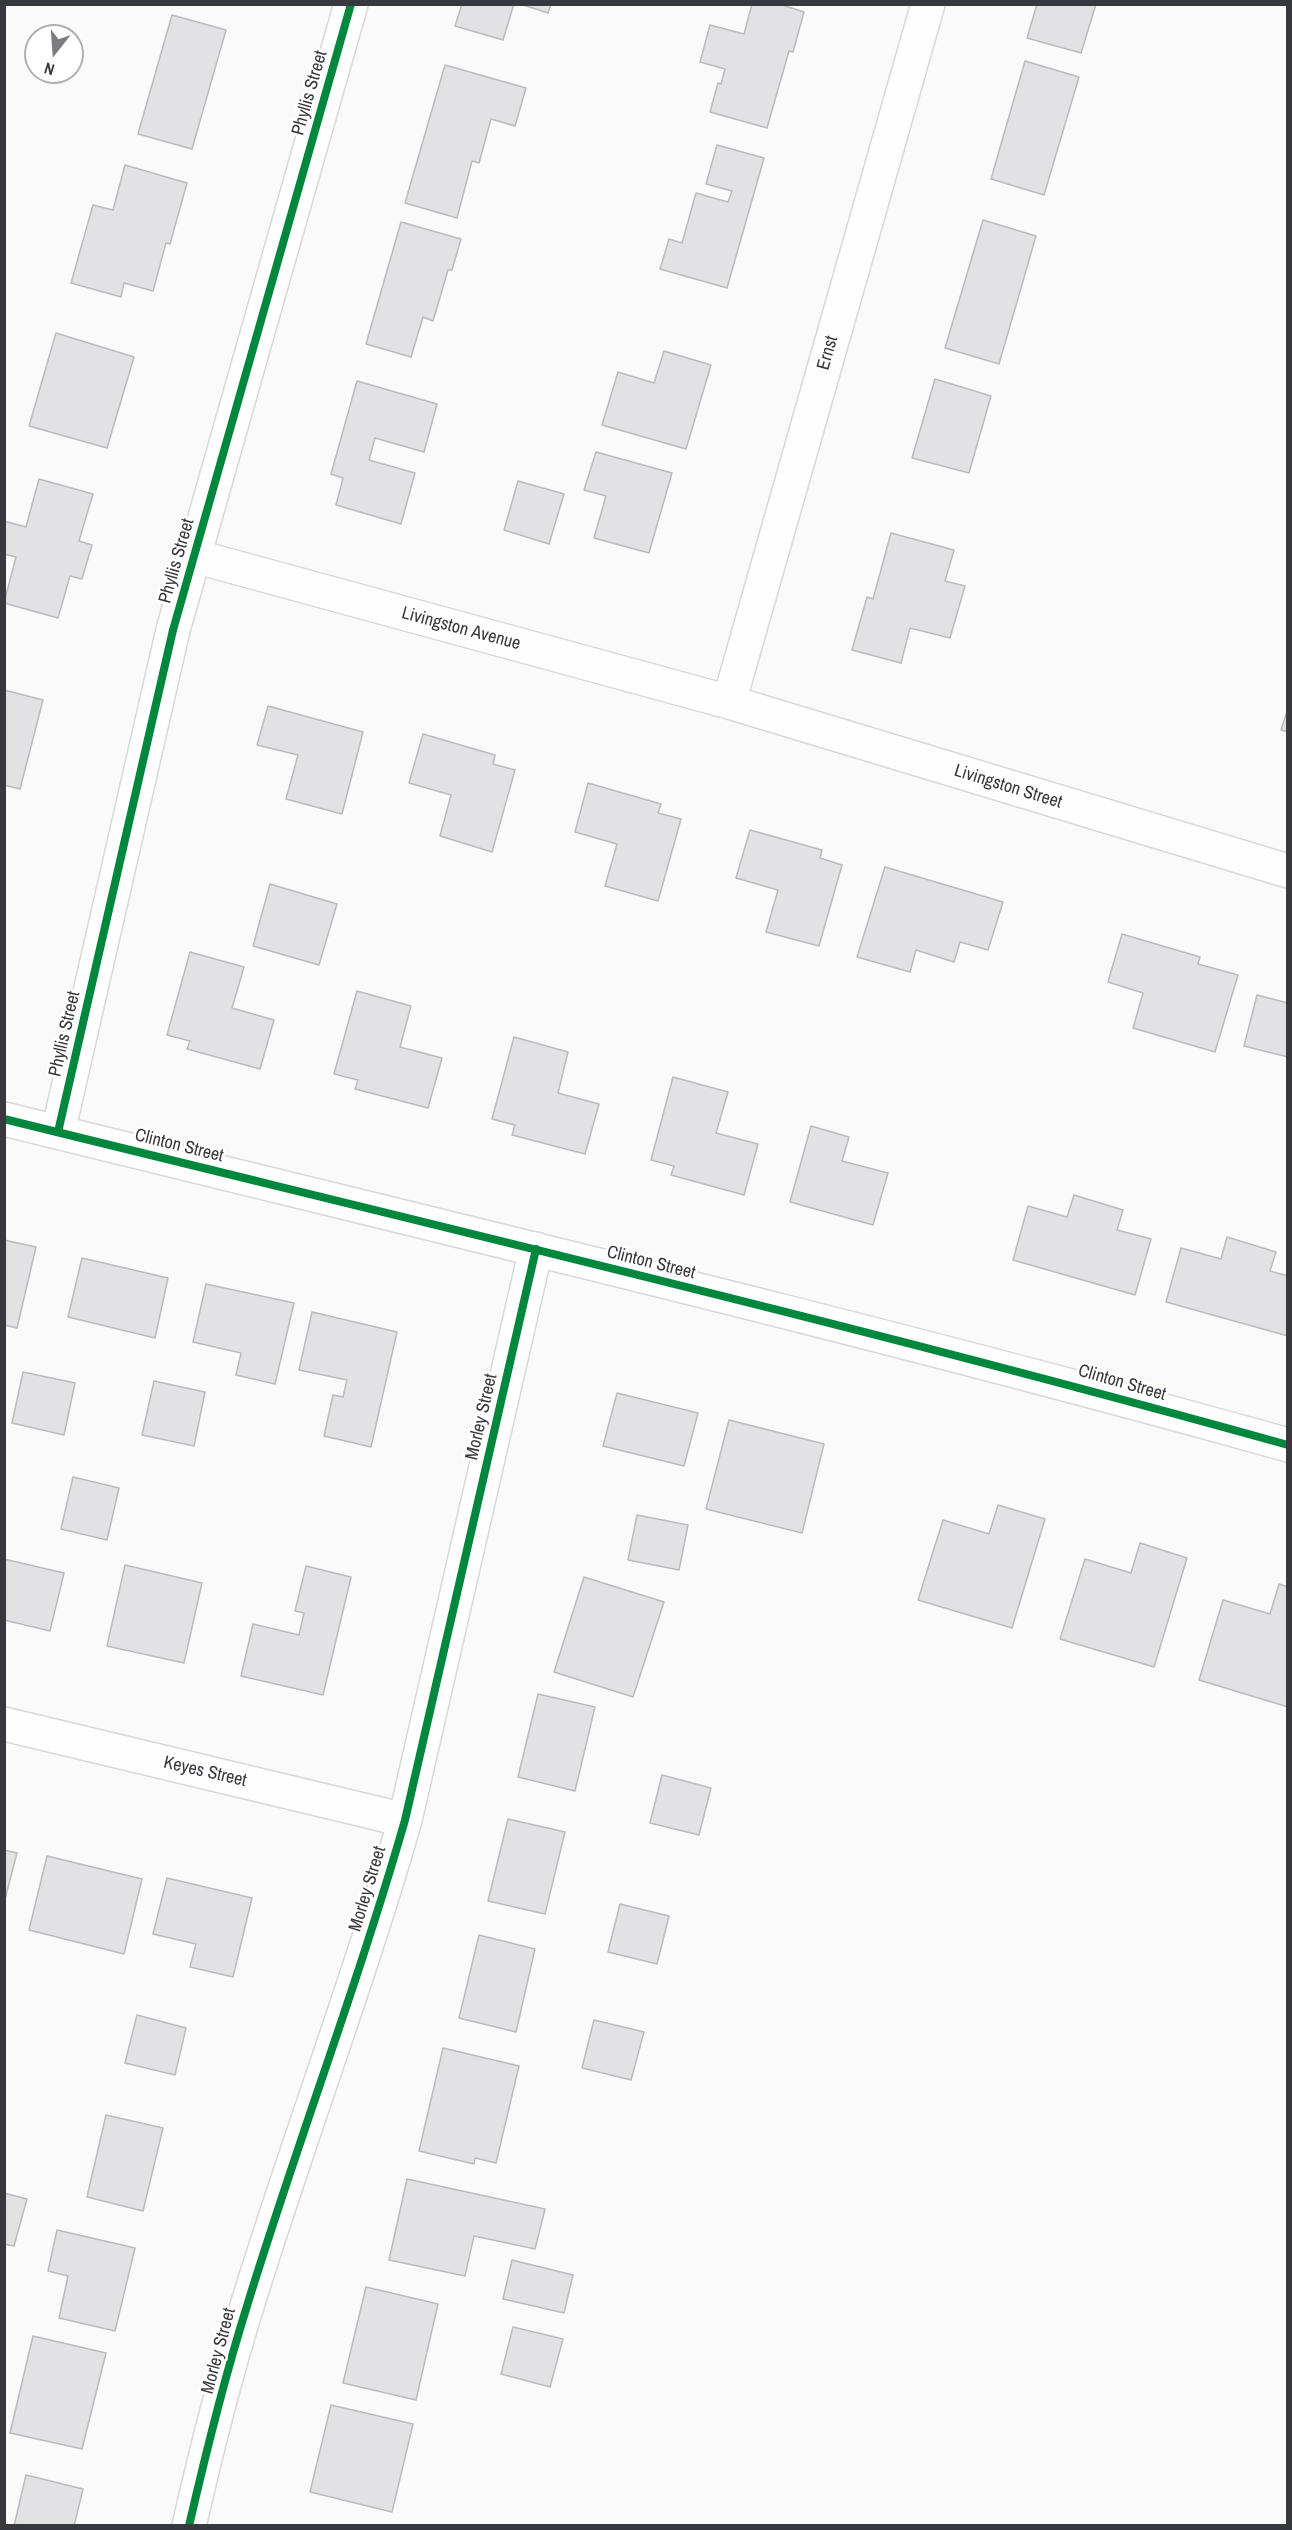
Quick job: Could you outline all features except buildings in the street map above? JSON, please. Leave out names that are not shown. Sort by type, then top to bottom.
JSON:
[{"type":"street","name":"Phyllis Street","points":[[58,1132],[173,630],[351,4]]},
{"type":"street","name":"Ernst","points":[[729,702],[928,4]]},
{"type":"street","name":"Livingston Avenue","points":[[194,556],[729,702]]},
{"type":"street","name":"Livingston Street","points":[[729,702],[1287,871]]},
{"type":"street","name":"Clinton Street","points":[[4,1119],[536,1249],[1049,1379],[1287,1445]]},
{"type":"street","name":"Morley Street","points":[[189,2526],[205,2457],[246,2307],[382,1899],[405,1820],[536,1249]]},
{"type":"street","name":"Keyes Street","points":[[4,1724],[405,1820]]},
{"type":"cycle path","points":[[58,1132],[173,630],[351,4]]},
{"type":"cycle path","points":[[4,1119],[808,1318],[1288,1445]]},
{"type":"cycle path","points":[[189,2526],[239,2333],[286,2184],[368,1942],[405,1820],[536,1249]]}]
